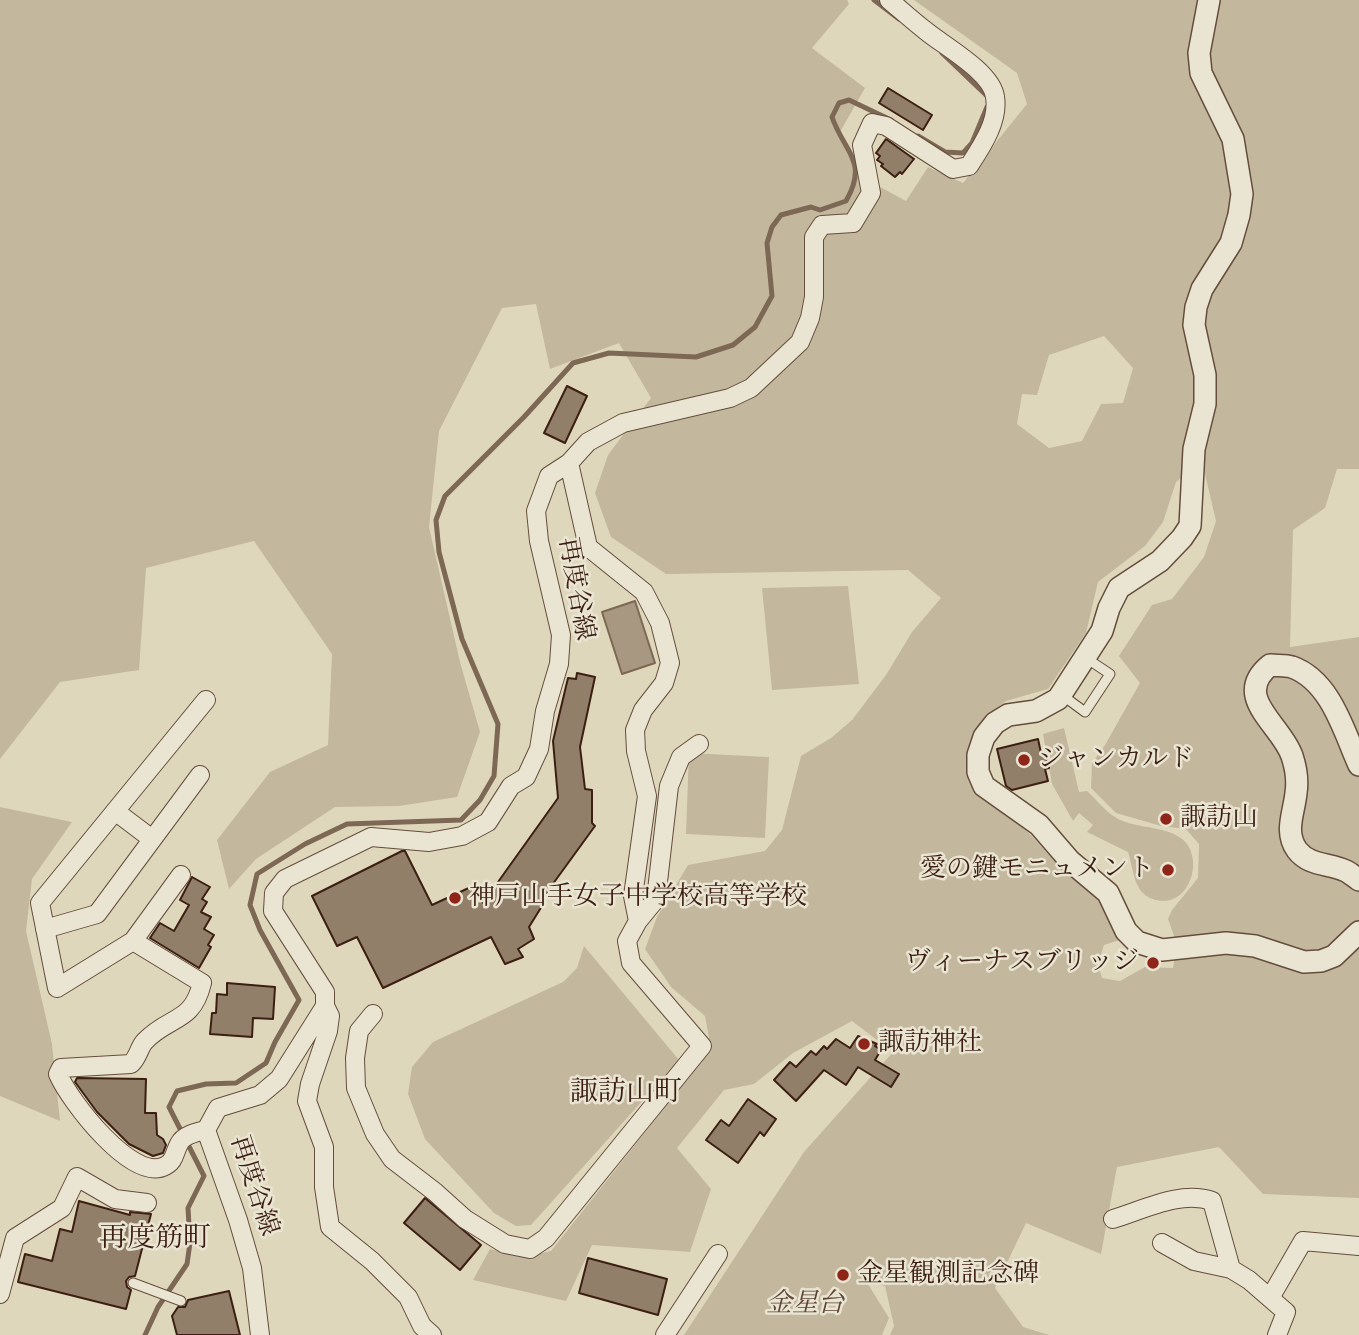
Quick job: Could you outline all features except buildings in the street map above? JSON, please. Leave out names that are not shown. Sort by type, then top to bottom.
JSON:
[{"type":"street","name":"再度谷線","points":[[260,1335],[252,1268],[238,1220],[192,1135],[218,1108],[260,1095],[279,1079],[325,1006],[325,992],[274,911],[274,893],[285,879],[371,837],[429,842],[462,836],[488,822],[511,786],[526,778],[539,749],[545,711],[559,664],[561,635],[536,511],[548,475],[569,463],[588,442],[623,423],[730,398],[751,388],[800,342],[810,318],[814,297],[814,237],[822,225],[853,223],[871,193],[862,145],[872,123],[886,126],[953,169],[969,166],[984,144],[995,107],[995,93],[978,71],[889,0]]},
{"type":"street","points":[[1209,0],[1199,53],[1201,73],[1233,139],[1242,194],[1231,243],[1202,289],[1196,307],[1194,325],[1205,375],[1205,404],[1194,449],[1189,526],[1182,538],[1160,561],[1119,589],[1109,608],[1102,631],[1058,699],[1035,711],[1008,715],[995,723],[984,737],[978,755],[978,772],[985,786],[1039,825],[1070,861],[1108,892],[1126,931],[1137,942],[1162,950],[1226,943],[1255,946],[1304,962],[1321,961],[1334,956],[1359,932]]},
{"type":"street","points":[[569,463],[589,547],[644,592],[660,624],[670,663],[664,683],[643,710],[635,730],[636,751],[647,796],[633,896],[638,921]]},
{"type":"street","points":[[1359,765],[1331,703],[1320,687],[1290,666],[1270,665],[1258,675],[1253,689],[1259,705],[1291,753],[1297,774],[1290,827],[1292,842],[1299,853],[1314,863],[1346,871],[1359,880]]},
{"type":"street","points":[[181,875],[134,941],[57,988],[40,903],[206,700]]},
{"type":"street","points":[[373,1014],[359,1031],[355,1058],[356,1088],[375,1134],[391,1159],[466,1219],[505,1244],[530,1249],[546,1238],[702,1046],[631,963],[627,941],[638,921],[656,899],[669,786],[681,757],[699,744]]},
{"type":"street","points":[[45,929],[97,914],[200,775]]},
{"type":"street","points":[[116,811],[152,839]]},
{"type":"street","points":[[134,941],[202,983],[197,1000],[191,1010],[142,1043],[138,1057],[131,1064],[73,1065],[61,1068],[58,1074],[62,1084],[90,1123],[141,1166],[155,1170],[167,1165],[192,1135]]},
{"type":"street","points":[[325,1006],[330,1016],[328,1031],[307,1101],[324,1147],[324,1186],[330,1227],[372,1261],[408,1297],[422,1326],[432,1335]]},
{"type":"street","points":[[0,1294],[15,1238],[62,1208],[77,1177],[115,1199],[147,1203]]},
{"type":"street","points":[[1113,1219],[1182,1198],[1198,1196],[1212,1201],[1231,1269]]},
{"type":"street","points":[[1270,1298],[1303,1241],[1359,1246]]},
{"type":"street","points":[[1163,1243],[1194,1261],[1231,1269],[1249,1280],[1286,1312],[1277,1335]]},
{"type":"street","points":[[665,1335],[718,1254]]},
{"type":"lane","points":[[1061,695],[1085,712],[1110,674],[1086,658]]},
{"type":"lane","points":[[133,1283],[181,1301]]},
{"type":"green space","name":"金星台","points":[[0,0],[847,0],[849,4],[812,48],[865,88],[840,132],[858,175],[906,201],[928,167],[963,183],[1027,104],[1017,73],[914,0],[1359,0],[1359,469],[1337,469],[1325,508],[1293,530],[1290,647],[1359,637],[1359,1198],[1263,1194],[1219,1147],[1117,1167],[1101,1254],[1026,1223],[995,1288],[1023,1327],[1049,1335],[890,1335],[894,1326],[885,1286],[866,1281],[889,1318],[882,1335],[684,1335],[804,1152],[893,1052],[852,1021],[793,1053],[754,1084],[724,1090],[677,1148],[711,1189],[690,1252],[592,1245],[566,1301],[473,1280],[490,1249],[524,1257],[551,1251],[711,1049],[705,1016],[671,987],[645,949],[657,917],[688,865],[765,851],[782,830],[801,756],[831,738],[852,720],[886,675],[912,632],[941,598],[908,570],[666,574],[611,537],[595,493],[608,455],[651,398],[619,343],[550,369],[536,304],[502,308],[439,431],[429,527],[460,662],[480,732],[457,797],[399,806],[335,807],[256,859],[229,889],[217,840],[270,772],[328,745],[332,654],[254,541],[146,568],[139,670],[60,682],[0,759]],"holes":[[[1104,336],[1133,368],[1123,403],[1101,404],[1082,441],[1049,448],[1017,424],[1022,394],[1037,395],[1049,355]],[[1202,461],[1216,521],[1204,557],[1172,599],[1152,605],[1119,656],[1140,683],[1092,763],[1091,788],[1116,813],[1161,826],[1186,829],[1199,844],[1198,878],[1168,919],[1177,944],[1173,968],[1145,967],[1120,981],[1102,978],[1098,964],[1104,945],[1126,938],[1102,899],[1062,870],[1032,836],[970,782],[972,751],[984,718],[1006,701],[1048,689],[1086,633],[1098,582],[1145,546],[1163,522],[1176,482]]]},
{"type":"green space","points":[[848,586],[859,684],[772,690],[762,588]]},
{"type":"green space","points":[[1064,728],[1079,792],[1087,791],[1115,817],[1125,822],[1173,833],[1189,848],[1193,868],[1189,884],[1179,896],[1165,901],[1146,896],[1137,884],[1128,852],[1087,832],[1093,825],[1079,813],[1073,821],[1052,784],[1043,734]]},
{"type":"green space","points":[[689,753],[769,757],[765,838],[686,834]]},
{"type":"green space","points":[[0,807],[72,822],[32,879],[26,931],[52,1044],[60,1121],[0,1096]]},
{"type":"green space","points":[[584,946],[679,1060],[531,1225],[516,1226],[494,1213],[425,1139],[408,1094],[412,1067],[433,1042],[563,982],[577,968]]},
{"type":"shaded area","points":[[635,601],[655,663],[622,674],[602,612]]},
{"type":"waterway","points":[[874,0],[899,19]]},
{"type":"waterway","points":[[942,53],[986,95]]},
{"type":"waterway","points":[[145,1335],[158,1307],[187,1264],[190,1243],[188,1208],[204,1176],[169,1107],[177,1091],[206,1084],[236,1083],[266,1063],[299,1000],[260,930],[250,905],[257,874],[305,844],[347,824],[461,820],[480,800],[494,776],[498,724],[462,639],[439,552],[436,520],[445,496],[524,417],[573,363],[609,353],[696,357],[733,345],[755,327],[772,296],[767,243],[772,227],[781,215],[811,207],[820,210],[846,201],[852,187],[855,166],[832,117],[839,103],[849,100],[891,120]]},
{"type":"waterway","points":[[918,136],[945,152],[963,153],[972,143],[987,107]]},
{"type":"place","name":"ジャンカルド","points":[[1024,760]]},
{"type":"place","name":"諏訪山","points":[[1166,819]]},
{"type":"place","name":"愛の鍵モニュメント","points":[[1168,870]]},
{"type":"place","name":"神戸山手女子中学校高等学校","points":[[455,898]]},
{"type":"place","name":"ヴィーナスブリッジ","points":[[1153,963]]},
{"type":"place","name":"諏訪神社","points":[[864,1044]]},
{"type":"place","name":"金星観測記念碑","points":[[843,1275]]},
{"type":"district","name":"諏訪山町","points":[[626,1094]]},
{"type":"district","name":"再度筋町","points":[[155,1240]]}]
